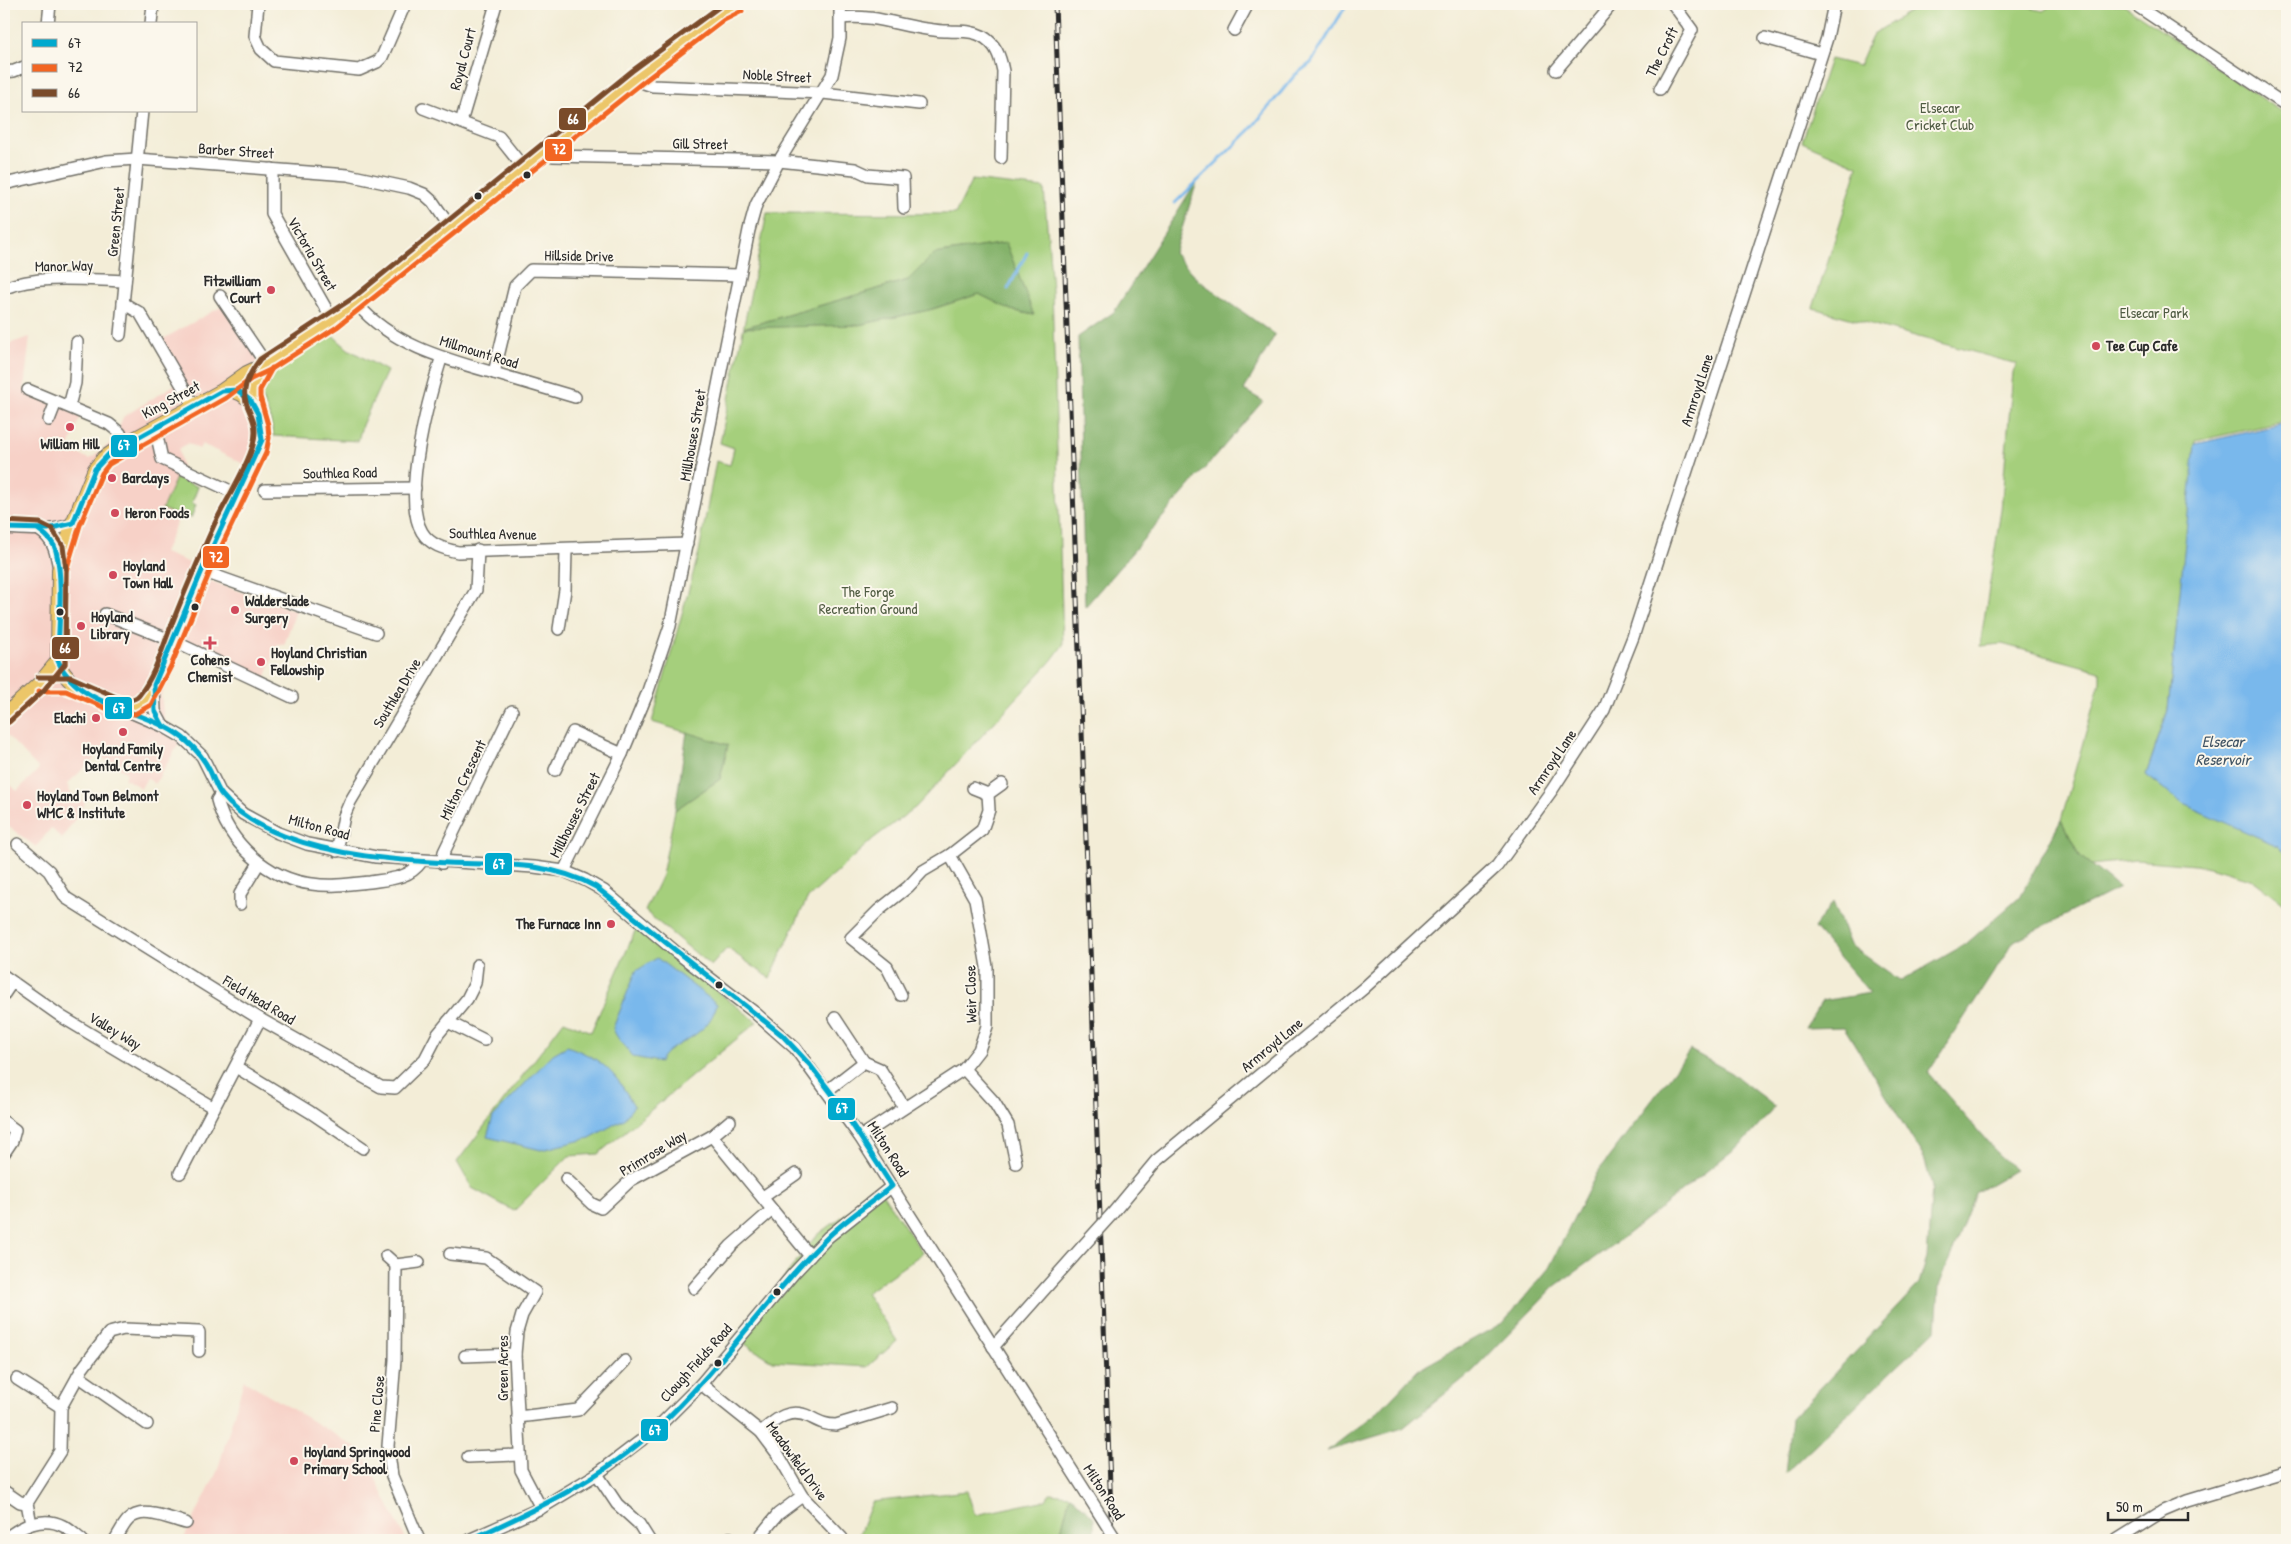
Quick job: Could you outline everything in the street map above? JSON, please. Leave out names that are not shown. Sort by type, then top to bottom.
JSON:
[{"type":"main road","name":"King Street","points":[[58,661],[59,570],[72,523],[95,469],[104,458],[125,444],[222,391],[247,373],[266,364],[357,304],[523,167],[637,77],[720,14],[738,4]]},
{"type":"main road","name":"King Street","points":[[251,401],[253,382],[266,364]]},
{"type":"main road","points":[[118,706],[133,707],[140,705],[154,686],[202,571],[262,440],[258,414],[251,401],[237,390],[222,391]]},
{"type":"main road","points":[[4,716],[39,684],[58,661]]},
{"type":"main road","points":[[58,661],[62,673],[75,685]]},
{"type":"main road","points":[[39,684],[61,682],[75,685]]},
{"type":"main road","name":"Milton Road","points":[[75,685],[118,706]]},
{"type":"street","points":[[48,22],[50,4]]},
{"type":"street","points":[[151,22],[153,4]]},
{"type":"street","points":[[258,4],[255,36],[261,49],[274,61],[360,70],[377,62],[382,57],[405,4]]},
{"type":"street","name":"Royal Court","points":[[461,122],[496,4]]},
{"type":"street","name":"Millhouses Street","points":[[564,871],[622,754],[648,694],[670,626],[739,275],[756,205],[779,161],[823,93],[836,61],[841,18],[840,4]]},
{"type":"street","points":[[1234,30],[1248,4]]},
{"type":"street","points":[[1556,70],[1612,4]]},
{"type":"street","name":"The Croft","points":[[1660,89],[1692,30],[1673,4]]},
{"type":"street","name":"Armroyd Lane","points":[[993,1347],[1112,1214],[1156,1161],[1364,988],[1497,866],[1552,790],[1604,710],[1633,637],[1821,54],[1834,4]]},
{"type":"street","points":[[2134,4],[2287,106]]},
{"type":"street","points":[[841,18],[860,18],[913,28],[972,32],[982,36],[994,45],[1001,60],[1003,71],[1001,158]]},
{"type":"street","points":[[1765,38],[1821,54]]},
{"type":"street","points":[[4,72],[22,68]]},
{"type":"street","name":"Noble Street","points":[[637,77],[641,82],[653,86],[823,93],[919,104]]},
{"type":"street","points":[[423,108],[499,137],[523,167]]},
{"type":"street","name":"Green Street","points":[[120,336],[142,112]]},
{"type":"street","name":"Gill Street","points":[[546,150],[550,155],[557,156],[779,161],[855,169],[868,175],[904,178],[904,208]]},
{"type":"street","name":"Barber Street","points":[[4,184],[106,161],[138,159],[348,175],[409,188],[424,194],[450,227]]},
{"type":"street","name":"Victoria Street","points":[[272,169],[272,214],[333,321]]},
{"type":"street","name":"Hillside Drive","points":[[494,373],[515,286],[531,270],[739,275]]},
{"type":"street","name":"Manor Way","points":[[4,288],[19,282],[36,280],[126,281]]},
{"type":"street","points":[[220,296],[266,364]]},
{"type":"street","points":[[123,303],[140,314],[194,406]]},
{"type":"street","name":"Millmount Road","points":[[357,304],[375,323],[440,358],[575,397]]},
{"type":"street","points":[[69,406],[75,383],[77,342]]},
{"type":"street","name":"Southlea Avenue","points":[[440,358],[426,406],[414,488],[417,522],[430,541],[442,548],[458,552],[478,550],[566,550],[687,544]]},
{"type":"street","points":[[28,390],[109,424],[120,433],[125,444]]},
{"type":"street","points":[[49,420],[56,402]]},
{"type":"street","points":[[155,427],[162,459],[237,494]]},
{"type":"street","name":"Southlea Road","points":[[265,490],[414,488]]},
{"type":"street","points":[[4,528],[39,530],[68,526],[72,523]]},
{"type":"street","points":[[39,530],[46,535],[56,549],[59,570]]},
{"type":"street","name":"Southlea Drive","points":[[336,851],[344,816],[350,802],[476,590],[478,550]]},
{"type":"street","points":[[559,629],[566,590],[566,550]]},
{"type":"street","points":[[202,571],[376,633]]},
{"type":"street","points":[[104,614],[173,641],[292,696]]},
{"type":"street","points":[[154,686],[155,711],[164,726]]},
{"type":"street","name":"Milton Road","points":[[118,706],[164,726],[182,737],[202,756],[221,794],[243,814],[266,828],[307,844],[336,851],[421,862],[534,867],[564,871],[604,891],[676,952],[754,1012],[795,1048],[828,1090],[892,1186],[1116,1540]]},
{"type":"street","name":"Milton Crescent","points":[[442,863],[444,852],[512,712]]},
{"type":"street","points":[[555,770],[573,732],[622,754]]},
{"type":"street","points":[[988,794],[1002,784]]},
{"type":"street","points":[[973,788],[988,794]]},
{"type":"street","name":"Milton Road","points":[[221,794],[218,800],[229,828],[258,863],[284,876],[312,884],[343,885],[404,876],[417,868],[421,862]]},
{"type":"street","points":[[901,995],[887,967],[851,938],[879,910],[908,888],[923,871],[950,855],[982,830],[989,810],[988,794]]},
{"type":"street","name":"Field Head Road","points":[[18,844],[50,867],[66,898],[260,1019],[381,1087],[395,1088],[425,1059],[438,1034],[467,999],[476,983],[477,965]]},
{"type":"street","name":"Weir Close","points":[[860,1137],[964,1069],[979,1050],[987,1026],[987,967],[974,899],[950,855]]},
{"type":"street","points":[[240,904],[240,894],[258,863]]},
{"type":"street","points":[[4,994],[8,979]]},
{"type":"street","name":"Valley Way","points":[[8,979],[62,1017],[214,1108]]},
{"type":"street","points":[[835,1018],[864,1062],[880,1069],[904,1107]]},
{"type":"street","points":[[180,1173],[260,1019]]},
{"type":"street","points":[[448,1022],[484,1040]]},
{"type":"street","points":[[828,1090],[864,1062]]},
{"type":"street","points":[[236,1068],[310,1112],[363,1148]]},
{"type":"street","points":[[964,1069],[994,1102],[1008,1125],[1016,1163]]},
{"type":"street","name":"Primrose Way","points":[[566,1179],[592,1204],[601,1208],[631,1180],[712,1136],[730,1121]]},
{"type":"street","points":[[4,1122],[15,1130],[12,1141],[4,1153]]},
{"type":"street","points":[[712,1136],[810,1256]]},
{"type":"street","points":[[763,1197],[796,1174]]},
{"type":"street","name":"Clough Fields Road","points":[[469,1540],[541,1508],[597,1474],[656,1429],[701,1384],[810,1256],[828,1238],[892,1186]]},
{"type":"street","points":[[694,1288],[730,1246],[772,1210]]},
{"type":"street","name":"Green Acres","points":[[450,1254],[486,1258],[535,1292],[522,1315],[517,1332],[515,1354],[521,1470],[541,1508]]},
{"type":"street","points":[[386,1256],[396,1265],[419,1262]]},
{"type":"street","name":"Pine Close","points":[[396,1265],[395,1360],[388,1446],[392,1476],[419,1540]]},
{"type":"street","points":[[31,1524],[27,1503],[60,1451],[61,1407],[78,1376],[109,1333],[124,1328],[199,1332],[199,1351]]},
{"type":"street","points":[[465,1356],[515,1354]]},
{"type":"street","points":[[518,1418],[578,1410],[625,1361]]},
{"type":"street","points":[[78,1376],[148,1424]]},
{"type":"street","points":[[17,1380],[61,1407]]},
{"type":"street","name":"Meadowfield Drive","points":[[701,1384],[760,1432],[779,1456],[802,1496],[842,1538]]},
{"type":"street","points":[[760,1432],[778,1418],[789,1413],[808,1416],[827,1425],[836,1425],[892,1408]]},
{"type":"street","points":[[468,1457],[519,1455]]},
{"type":"street","points":[[2117,1540],[2163,1511],[2195,1498],[2287,1471]]},
{"type":"street","points":[[597,1474],[617,1504],[639,1524],[649,1540]]},
{"type":"street","points":[[4,1492],[20,1502],[27,1503]]},
{"type":"street","points":[[757,1540],[778,1514],[802,1496]]},
{"type":"street","points":[[115,1540],[128,1520],[135,1514],[144,1512],[186,1523]]},
{"type":"street","points":[[4,1540],[17,1529],[31,1524],[48,1522],[62,1525],[82,1540]]},
{"type":"shaded area","points":[[226,304],[260,364],[243,384],[262,429],[250,467],[202,444],[199,449],[188,443],[179,449],[182,469],[162,509],[179,517],[164,553],[200,567],[196,576],[296,611],[284,645],[278,644],[265,679],[184,641],[161,695],[166,735],[180,742],[155,784],[147,778],[141,788],[124,778],[127,773],[98,755],[67,784],[70,792],[85,803],[62,839],[51,828],[36,847],[4,823],[4,778],[17,791],[39,769],[4,732],[4,349],[8,344],[30,337],[24,389],[82,412],[68,450],[90,459],[114,441],[123,417],[184,379],[161,340]]},
{"type":"shaded area","name":"Hoyland Springwood Primary School","points":[[244,1380],[362,1451],[406,1540],[183,1540],[217,1472]]},
{"type":"green space","name":"Elsecar Park","points":[[1922,4],[2014,4],[2043,11],[2054,4],[2122,4],[2287,115],[2287,421],[2196,441],[2168,710],[2146,775],[2278,846],[2287,855],[2287,906],[2253,880],[2206,866],[2136,860],[2091,865],[2080,856],[2061,820],[2100,682],[2100,671],[2002,644],[1980,646],[2001,510],[2013,372],[2017,364],[1813,308],[1858,166],[1802,142],[1830,59],[1859,66],[1873,34]]},
{"type":"green space","points":[[1198,179],[1174,253],[1198,280],[1275,335],[1244,390],[1263,401],[1085,607],[1078,337],[1114,312]]},
{"type":"green space","name":"The Forge Recreation Ground","points":[[972,180],[1044,188],[1052,289],[1063,645],[1051,661],[916,807],[874,838],[807,899],[770,978],[727,948],[711,966],[645,911],[662,875],[675,810],[720,779],[728,745],[652,722],[699,552],[716,461],[730,465],[734,448],[720,443],[767,213],[955,214]],"holes":[[[1006,243],[1033,315],[1011,310],[979,294],[933,309],[858,325],[746,327],[908,280],[934,254]]]},
{"type":"green space","points":[[1006,243],[1034,315],[1011,310],[979,294],[929,310],[858,325],[743,328],[908,280],[934,254]]},
{"type":"green space","points":[[330,333],[348,349],[387,371],[362,425],[358,441],[274,436],[270,417],[259,391],[260,381],[264,374],[275,366]]},
{"type":"green space","points":[[176,478],[198,487],[192,503],[196,505],[191,518],[180,513],[179,516],[162,509]]},
{"type":"green space","points":[[687,732],[728,745],[720,779],[675,810]]},
{"type":"green space","points":[[2061,820],[2080,856],[2119,888],[2014,941],[1928,1073],[1999,1155],[2015,1170],[1975,1193],[1939,1286],[1936,1330],[1785,1473],[1791,1419],[1919,1284],[1927,1258],[1932,1186],[1924,1158],[1844,1027],[1805,1028],[1822,1001],[1870,993],[1814,928],[1833,902],[1850,945],[1901,981],[1966,944],[2020,897]]},
{"type":"green space","points":[[636,929],[757,1022],[598,1154],[569,1156],[514,1211],[472,1188],[457,1162],[564,1021],[591,1032]]},
{"type":"green space","points":[[1690,1050],[1732,1073],[1775,1107],[1746,1140],[1625,1236],[1555,1286],[1473,1371],[1403,1428],[1327,1451],[1378,1412],[1418,1370],[1504,1322],[1549,1268],[1597,1173]]},
{"type":"green space","points":[[879,1189],[923,1253],[866,1293],[897,1341],[867,1367],[772,1361],[737,1339],[815,1237]]},
{"type":"green space","points":[[967,1491],[975,1515],[1046,1500],[1050,1493],[1070,1495],[1059,1540],[857,1540],[872,1502]]},
{"type":"green space","points":[[1070,1495],[1094,1517],[1094,1540],[1059,1540]]},
{"type":"water","name":"Elsecar Reservoir","points":[[2287,423],[2287,855],[2278,846],[2183,804],[2146,775],[2168,710],[2195,444]]},
{"type":"water","points":[[657,958],[717,1004],[712,1017],[705,1026],[697,1034],[671,1049],[660,1062],[633,1057],[613,1028],[636,971]]},
{"type":"water","points":[[567,1046],[599,1062],[621,1084],[634,1106],[624,1119],[590,1138],[541,1150],[487,1137],[493,1117],[553,1054]]},
{"type":"waterway","points":[[1175,203],[1250,130],[1295,75],[1311,63],[1347,4]]},
{"type":"waterway","points":[[1008,289],[1027,253]]},
{"type":"railway","points":[[1055,4],[1112,1540]]},
{"type":"transit line","name":"66","points":[[38,677],[71,677],[123,700],[137,697],[146,686],[155,668],[215,523],[250,454],[255,432],[254,422],[247,406],[245,387],[260,359],[353,298],[632,71],[723,4]]},
{"type":"transit line","name":"72","points":[[9,722],[44,690],[65,664],[66,571],[80,525],[102,473],[109,464],[226,398],[251,379],[270,370],[337,327],[642,83],[724,20],[742,11]]},
{"type":"transit line","name":"72","points":[[39,691],[66,691],[117,713],[135,714],[151,705],[171,666],[213,564],[266,453],[269,438],[268,425],[260,397],[260,390],[272,368]]},
{"type":"transit line","name":"67","points":[[4,528],[48,529],[73,523],[95,469],[109,454],[222,391],[237,390],[251,401],[258,414],[262,440],[206,561],[154,685],[155,711],[163,726]]},
{"type":"transit line","name":"66","points":[[4,521],[40,523],[52,529],[63,546],[66,570],[65,664],[44,690],[9,722]]},
{"type":"transit line","name":"67","points":[[39,530],[47,536],[56,551],[60,576],[58,661],[67,676],[93,696],[156,723],[183,738],[202,758],[222,795],[242,814],[284,836],[345,853],[448,863],[524,866],[561,873],[596,887],[782,1035],[810,1065],[835,1098],[892,1186],[827,1238],[680,1406],[636,1446],[568,1492],[469,1540]]},
{"type":"place","name":"Fitzwilliam Court","points":[[271,290]]},
{"type":"place","name":"Tee Cup Cafe","points":[[2096,346]]},
{"type":"place","name":"William Hill","points":[[70,427]]},
{"type":"place","name":"Barclays","points":[[112,478]]},
{"type":"place","name":"Heron Foods","points":[[115,513]]},
{"type":"place","name":"Hoyland Town Hall","points":[[113,575]]},
{"type":"place","name":"Walderslade Surgery","points":[[235,610]]},
{"type":"place","name":"Hoyland Library","points":[[81,626]]},
{"type":"place","name":"Cohens Chemist","points":[[210,643]]},
{"type":"place","name":"Hoyland Christian Fellowship","points":[[261,662]]},
{"type":"place","name":"Elachi","points":[[96,718]]},
{"type":"place","name":"Hoyland Family Dental Centre","points":[[123,732]]},
{"type":"place","name":"Hoyland Town Belmont WMC & Institute","points":[[27,805]]},
{"type":"place","name":"The Furnace Inn","points":[[611,924]]},
{"type":"place","name":"Hoyland Springwood Primary School","points":[[294,1461]]},
{"type":"park label","name":"Elsecar Cricket Club","points":[[1940,116]]}]
